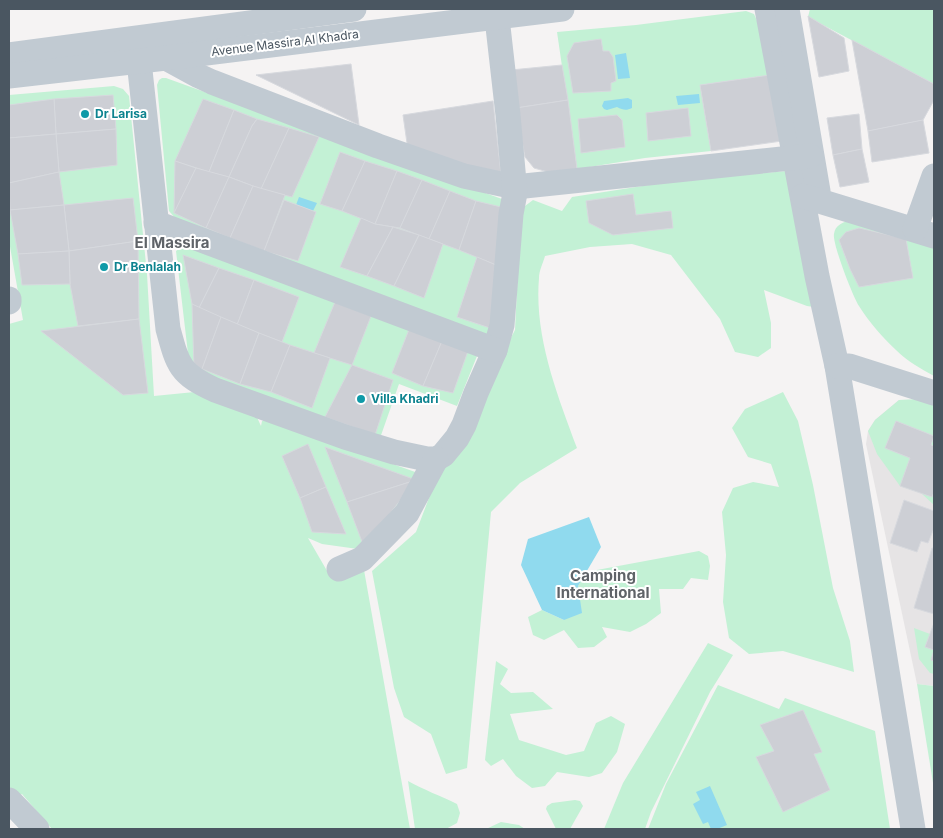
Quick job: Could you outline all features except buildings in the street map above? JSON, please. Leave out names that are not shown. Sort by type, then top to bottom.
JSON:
[{"type":"street","name":"Avenue Massira Al Khadra","points":[[9,55],[354,9]]},
{"type":"street","name":"Avenue Massira Al Khadra","points":[[9,76],[562,9]]},
{"type":"street","points":[[767,9],[804,157]]},
{"type":"street","points":[[787,9],[804,157],[811,199],[897,645],[925,829]]},
{"type":"street","points":[[139,61],[168,329],[183,371],[216,390],[345,436],[394,452],[427,460],[436,459],[443,455],[457,438],[464,425],[495,350],[502,325],[515,187],[497,18]]},
{"type":"street","points":[[166,58],[212,82],[378,146],[464,176],[515,187],[804,157]]},
{"type":"street","points":[[811,199],[925,233],[934,176]]},
{"type":"street","points":[[156,224],[495,350]]},
{"type":"street","points":[[843,366],[934,394]]},
{"type":"street","points":[[843,366],[913,829]]},
{"type":"street","points":[[339,570],[362,559],[407,513],[436,459]]},
{"type":"street","points":[[9,800],[37,829]]},
{"type":"shaded area","points":[[899,400],[934,405],[934,686],[917,684],[866,444],[868,431],[875,420]]},
{"type":"green space","points":[[810,9],[934,9],[934,84],[808,17]]},
{"type":"green space","points":[[746,11],[754,14],[758,23],[770,75],[700,85],[711,151],[645,158],[577,169],[557,32],[636,25]]},
{"type":"green space","points":[[162,78],[502,199],[491,341],[176,219],[169,211],[157,85]]},
{"type":"green space","points":[[114,86],[123,89],[129,96],[147,274],[154,396],[215,390],[250,402],[261,426],[262,421],[269,420],[418,473],[420,477],[365,550],[322,544],[308,538],[330,576],[364,570],[410,829],[52,829],[22,794],[9,802],[9,324],[23,320],[9,241],[9,95]]},
{"type":"green space","points":[[786,171],[814,307],[764,290],[771,323],[771,348],[758,357],[735,352],[720,319],[671,255],[632,244],[590,247],[545,256],[539,275],[538,300],[540,321],[555,386],[577,448],[520,483],[491,512],[467,768],[446,774],[431,734],[404,717],[394,688],[372,571],[416,532],[437,477],[515,330],[521,209],[533,200],[562,211],[572,197],[668,182]]},
{"type":"green space","points":[[851,220],[934,243],[934,376],[900,354],[881,335],[856,301],[834,239],[838,226]]},
{"type":"green space","points":[[191,245],[479,351],[457,406],[399,384],[379,441],[219,384],[189,362],[176,251],[181,247]]},
{"type":"green space","points":[[783,392],[798,421],[813,485],[833,588],[850,641],[854,672],[783,651],[749,654],[729,638],[723,602],[726,555],[722,512],[733,488],[753,482],[779,487],[771,464],[748,457],[732,428],[745,409]]},
{"type":"green space","points":[[918,399],[934,405],[934,505],[921,493],[900,486],[877,454],[868,431],[875,420],[899,400]]},
{"type":"green space","points":[[699,551],[708,556],[710,566],[708,580],[691,578],[683,589],[659,589],[661,613],[646,624],[630,632],[602,627],[607,637],[594,647],[578,648],[564,630],[544,640],[533,635],[528,617],[542,610],[564,620],[586,572]]},
{"type":"green space","points":[[934,623],[934,674],[930,673],[919,659],[914,628],[930,634]]},
{"type":"green space","points":[[708,643],[733,655],[710,692],[651,812],[645,829],[604,829],[623,783]]},
{"type":"green space","points":[[496,661],[508,669],[500,684],[511,693],[533,692],[553,709],[510,714],[519,740],[566,755],[584,751],[596,723],[611,716],[625,724],[617,752],[602,773],[589,777],[557,772],[545,786],[532,788],[516,776],[503,759],[491,766],[485,760]]},
{"type":"green space","points":[[917,684],[934,686],[934,789]]},
{"type":"green space","points":[[718,685],[779,709],[785,698],[875,731],[890,829],[648,829],[666,784]]},
{"type":"green space","points":[[408,781],[457,804],[460,813],[457,823],[446,829],[415,829]]},
{"type":"green space","points":[[580,801],[583,806],[570,829],[556,829],[546,809],[547,806],[552,803]]},
{"type":"green space","points":[[501,822],[519,825],[525,829],[486,829]]},
{"type":"water","points":[[626,53],[630,78],[618,79],[615,55]]},
{"type":"water","points":[[699,94],[700,103],[678,105],[676,96]]},
{"type":"water","points":[[628,98],[632,100],[632,108],[628,110],[617,107],[607,110],[602,106],[604,101]]},
{"type":"water","points":[[299,197],[317,203],[313,211],[296,205]]},
{"type":"water","points":[[589,517],[601,547],[578,586],[582,613],[564,620],[542,610],[521,565],[528,539]]},
{"type":"water","points":[[710,786],[727,825],[717,829],[711,829],[708,822],[703,824],[693,804],[700,800],[696,792]]},
{"type":"place","name":"Dr Larisa","points":[[85,114]]},
{"type":"place","name":"Dr Benlalah","points":[[104,267]]},
{"type":"place","name":"Villa Khadri","points":[[361,399]]},
{"type":"district","name":"El Massira","points":[[172,243]]},
{"type":"district","name":"Camping International","points":[[603,584]]}]
